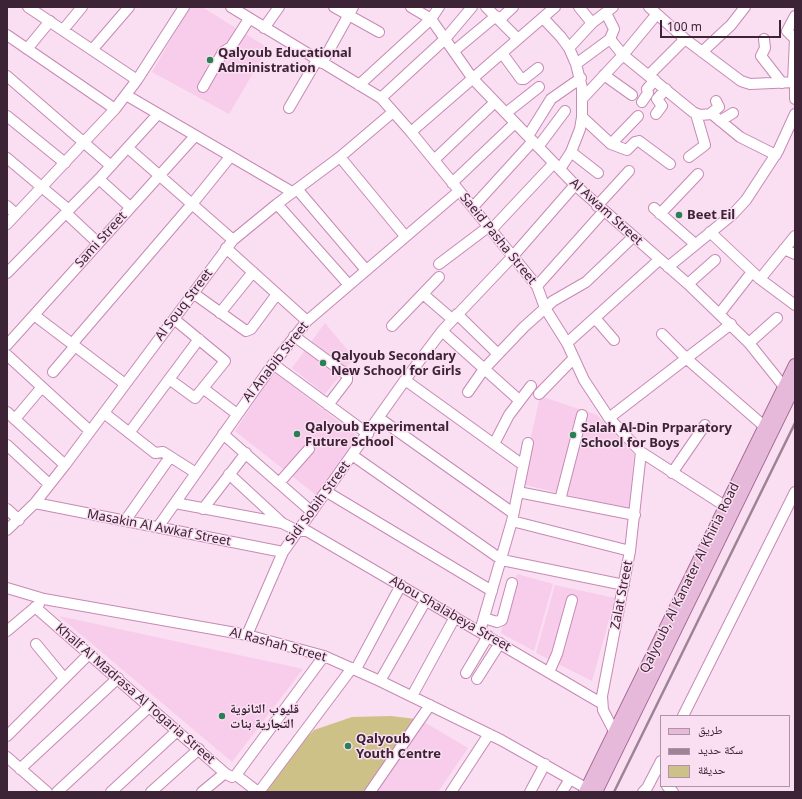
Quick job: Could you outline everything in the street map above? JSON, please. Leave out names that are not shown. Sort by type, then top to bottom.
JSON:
[{"type":"main road","name":"Qalyoub, Al Kanater Al Khiria Road","points":[[590,791],[790,389],[795,365]]},
{"type":"main road","name":"Qalyoub, Al Kanater Al Khiria Road","points":[[590,791],[615,733],[764,426],[790,389]]},
{"type":"street","points":[[63,30],[82,7]]},
{"type":"street","points":[[92,50],[129,7]]},
{"type":"street","points":[[7,224],[115,109],[137,80],[184,7]]},
{"type":"street","name":"Saeid Pasha Street","points":[[232,7],[319,62],[381,98],[411,132],[537,286],[545,308],[567,343],[573,359],[592,394],[609,418],[641,452],[725,506]]},
{"type":"street","points":[[264,28],[279,7]]},
{"type":"street","points":[[334,7],[350,11],[379,32]]},
{"type":"street","points":[[411,7],[431,19]]},
{"type":"street","points":[[359,85],[431,19],[438,7]]},
{"type":"street","points":[[381,98],[445,39],[472,7]]},
{"type":"street","points":[[486,7],[518,39]]},
{"type":"street","points":[[454,51],[513,7]]},
{"type":"street","points":[[411,132],[555,7]]},
{"type":"street","points":[[579,7],[592,23]]},
{"type":"street","points":[[649,7],[656,15],[685,39],[741,81],[750,84],[794,83]]},
{"type":"street","points":[[702,52],[731,25],[745,7]]},
{"type":"street","points":[[31,8],[137,80]]},
{"type":"street","points":[[569,48],[592,23],[609,10],[614,29],[610,39],[576,64]]},
{"type":"street","points":[[289,108],[350,11]]},
{"type":"street","points":[[583,98],[623,55],[656,15]]},
{"type":"street","points":[[795,16],[787,31],[794,39],[795,99]]},
{"type":"street","points":[[439,264],[490,228],[571,152],[582,118],[583,98],[580,78],[569,48],[543,18]]},
{"type":"street","points":[[202,87],[223,52],[231,47],[249,19]]},
{"type":"street","name":"Al Awam Street","points":[[431,19],[473,78],[533,142],[600,209],[720,313],[790,389]]},
{"type":"street","points":[[28,49],[50,21]]},
{"type":"street","points":[[7,35],[115,109]]},
{"type":"street","points":[[610,39],[623,55],[666,88],[696,114],[705,146],[689,157]]},
{"type":"street","points":[[642,102],[648,93],[647,89],[652,78],[685,39]]},
{"type":"street","points":[[764,39],[765,48],[761,56],[782,83]]},
{"type":"street","points":[[502,53],[521,80],[538,68]]},
{"type":"street","points":[[604,75],[632,95]]},
{"type":"street","points":[[7,76],[111,166]]},
{"type":"street","points":[[533,142],[551,99],[580,78]]},
{"type":"street","points":[[506,113],[539,87]]},
{"type":"street","points":[[656,114],[662,106],[657,99],[666,88]]},
{"type":"street","points":[[126,95],[230,157],[294,191],[366,270]]},
{"type":"street","points":[[710,114],[719,107],[716,101]]},
{"type":"street","points":[[434,160],[495,102]]},
{"type":"street","points":[[472,207],[533,142],[565,111]]},
{"type":"street","name":"Al Souq Street","points":[[7,530],[35,503],[233,240],[277,204],[340,157],[394,112]]},
{"type":"street","points":[[720,121],[732,113]]},
{"type":"street","points":[[9,267],[68,211],[158,114]]},
{"type":"street","points":[[696,114],[710,114],[740,137],[776,155]]},
{"type":"street","points":[[668,267],[746,200],[776,155],[795,114]]},
{"type":"street","points":[[7,116],[65,162]]},
{"type":"street","points":[[611,144],[638,116]]},
{"type":"street","points":[[582,118],[611,144],[626,150],[638,141],[670,164]]},
{"type":"street","points":[[452,182],[515,123]]},
{"type":"street","name":"Sami Street","points":[[7,345],[195,136]]},
{"type":"street","points":[[128,148],[233,240]]},
{"type":"street","points":[[571,152],[598,173]]},
{"type":"street","points":[[52,372],[230,157]]},
{"type":"street","points":[[340,157],[405,236]]},
{"type":"street","points":[[7,158],[68,211],[98,243]]},
{"type":"street","points":[[537,286],[630,171]]},
{"type":"street","points":[[695,244],[657,211],[698,174]]},
{"type":"street","points":[[99,179],[130,207]]},
{"type":"street","name":"Sidi Sobih Street","points":[[247,635],[283,552],[380,418],[405,380],[455,316],[513,256],[575,185]]},
{"type":"street","name":"Al Anabib Street","points":[[158,527],[273,364],[307,321],[459,191]]},
{"type":"street","points":[[277,204],[349,285]]},
{"type":"street","points":[[7,206],[16,214]]},
{"type":"street","points":[[710,232],[756,276],[795,305]]},
{"type":"street","points":[[720,313],[795,236]]},
{"type":"street","points":[[468,392],[484,369],[545,308],[553,301],[586,282],[633,237]]},
{"type":"street","points":[[226,248],[307,321]]},
{"type":"street","points":[[784,249],[795,254]]},
{"type":"street","points":[[567,343],[659,260]]},
{"type":"street","points":[[688,284],[714,260]]},
{"type":"street","points":[[220,313],[254,272]]},
{"type":"street","points":[[392,326],[439,277]]},
{"type":"street","points":[[193,293],[244,330],[248,331],[278,294]]},
{"type":"street","points":[[423,294],[455,316],[498,354]]},
{"type":"street","points":[[34,315],[125,384]]},
{"type":"street","points":[[595,318],[614,340]]},
{"type":"street","points":[[749,343],[777,318]]},
{"type":"street","points":[[169,379],[193,398],[196,398],[225,361],[174,319]]},
{"type":"street","points":[[609,418],[731,324]]},
{"type":"street","points":[[442,331],[519,400]]},
{"type":"street","points":[[662,334],[687,359],[764,426]]},
{"type":"street","points":[[294,336],[347,375],[347,380],[328,405]]},
{"type":"street","points":[[129,433],[199,339]]},
{"type":"street","points":[[7,356],[90,431]]},
{"type":"street","points":[[539,394],[573,359]]},
{"type":"street","points":[[273,364],[368,434]]},
{"type":"street","points":[[405,380],[523,465]]},
{"type":"street","points":[[494,444],[519,400],[531,386]]},
{"type":"street","points":[[15,419],[42,387]]},
{"type":"street","points":[[204,388],[237,414]]},
{"type":"street","points":[[7,412],[64,465]]},
{"type":"street","points":[[104,413],[155,453],[163,452],[196,474]]},
{"type":"street","points":[[560,500],[582,415]]},
{"type":"street","points":[[380,418],[513,517],[630,551]]},
{"type":"street","points":[[672,473],[705,425]]},
{"type":"street","points":[[223,434],[312,512]]},
{"type":"street","points":[[466,673],[484,634],[484,618],[502,560],[513,517],[528,443]]},
{"type":"street","points":[[7,445],[49,484]]},
{"type":"street","points":[[279,483],[309,449]]},
{"type":"street","name":"Zalat Street","points":[[601,703],[602,688],[630,551],[641,452]]},
{"type":"street","points":[[203,509],[246,453]]},
{"type":"street","points":[[352,455],[502,560],[624,585]]},
{"type":"street","points":[[125,521],[170,457]]},
{"type":"street","points":[[229,474],[282,523]]},
{"type":"street","points":[[327,492],[492,591]]},
{"type":"street","points":[[518,492],[635,515]]},
{"type":"street","points":[[684,715],[795,492]]},
{"type":"street","name":"Masakin Al Awkaf Street","points":[[35,503],[283,552]]},
{"type":"street","points":[[175,503],[282,523]]},
{"type":"street","points":[[7,509],[19,520]]},
{"type":"street","name":"Abou Shalabeya Street","points":[[282,523],[298,531],[308,531],[601,703]]},
{"type":"street","points":[[484,618],[497,622],[502,620],[512,583]]},
{"type":"street","points":[[324,656],[236,775],[259,792],[354,668],[401,585]]},
{"type":"street","name":"Al Rashah Street","points":[[7,588],[44,599],[247,635],[324,656],[354,668],[489,734],[545,764],[590,791]]},
{"type":"street","points":[[7,631],[44,599]]},
{"type":"street","points":[[380,681],[426,600]]},
{"type":"street","points":[[548,672],[557,654],[572,600]]},
{"type":"street","name":"Khalf Al Madrasa Al Togaria Street","points":[[35,607],[225,773],[230,776],[236,775]]},
{"type":"street","points":[[412,696],[455,617]]},
{"type":"street","points":[[477,679],[500,643]]},
{"type":"street","points":[[36,644],[64,678]]},
{"type":"street","points":[[7,736],[89,654]]},
{"type":"street","points":[[20,769],[118,678]]},
{"type":"street","points":[[601,703],[615,733]]},
{"type":"street","points":[[370,792],[430,705]]},
{"type":"street","points":[[56,792],[150,706]]},
{"type":"street","points":[[111,792],[178,731]]},
{"type":"street","points":[[451,792],[489,734]]},
{"type":"street","points":[[151,792],[199,749]]},
{"type":"street","points":[[7,758],[47,792]]},
{"type":"street","points":[[530,792],[545,764]]},
{"type":"street","points":[[643,792],[658,777],[660,766]]},
{"type":"street","points":[[202,792],[225,773]]},
{"type":"street","points":[[562,792],[570,779]]},
{"type":"shaded area","name":"Qalyoub Educational Administration","points":[[190,7],[202,7],[268,48],[229,114],[152,72]]},
{"type":"shaded area","name":"Qalyoub Secondary New School for Girls","points":[[325,323],[354,358],[325,394],[292,368]]},
{"type":"shaded area","name":"Qalyoub Experimental Future School","points":[[274,372],[359,437],[316,495],[235,431]]},
{"type":"shaded area","name":"Salah Al-Din Prparatory School for Boys","points":[[540,396],[597,415],[634,454],[629,509],[521,484]]},
{"type":"shaded area","points":[[517,574],[553,584],[534,651],[501,633]]},
{"type":"shaded area","points":[[555,585],[615,598],[592,681],[536,653]]},
{"type":"shaded area","name":"قليوب الثانوية التجارية بنات","points":[[59,616],[303,669],[232,762]]},
{"type":"shaded area","points":[[424,722],[468,748],[438,792],[376,792]]},
{"type":"green space","name":"Qalyoub Youth Centre","points":[[391,716],[416,719],[363,792],[262,792],[284,761],[314,730],[352,717]]},
{"type":"railway","points":[[614,792],[795,423]]},
{"type":"place","name":"Qalyoub Educational Administration","points":[[210,60]]},
{"type":"place","name":"Beet Eil","points":[[679,215]]},
{"type":"place","name":"Qalyoub Secondary New School for Girls","points":[[323,363]]},
{"type":"place","name":"Qalyoub Experimental Future School","points":[[297,434]]},
{"type":"place","name":"Salah Al-Din Prparatory School for Boys","points":[[573,435]]},
{"type":"place","name":"قليوب الثانوية التجارية بنات","points":[[222,716]]},
{"type":"place","name":"Qalyoub Youth Centre","points":[[348,746]]}]
